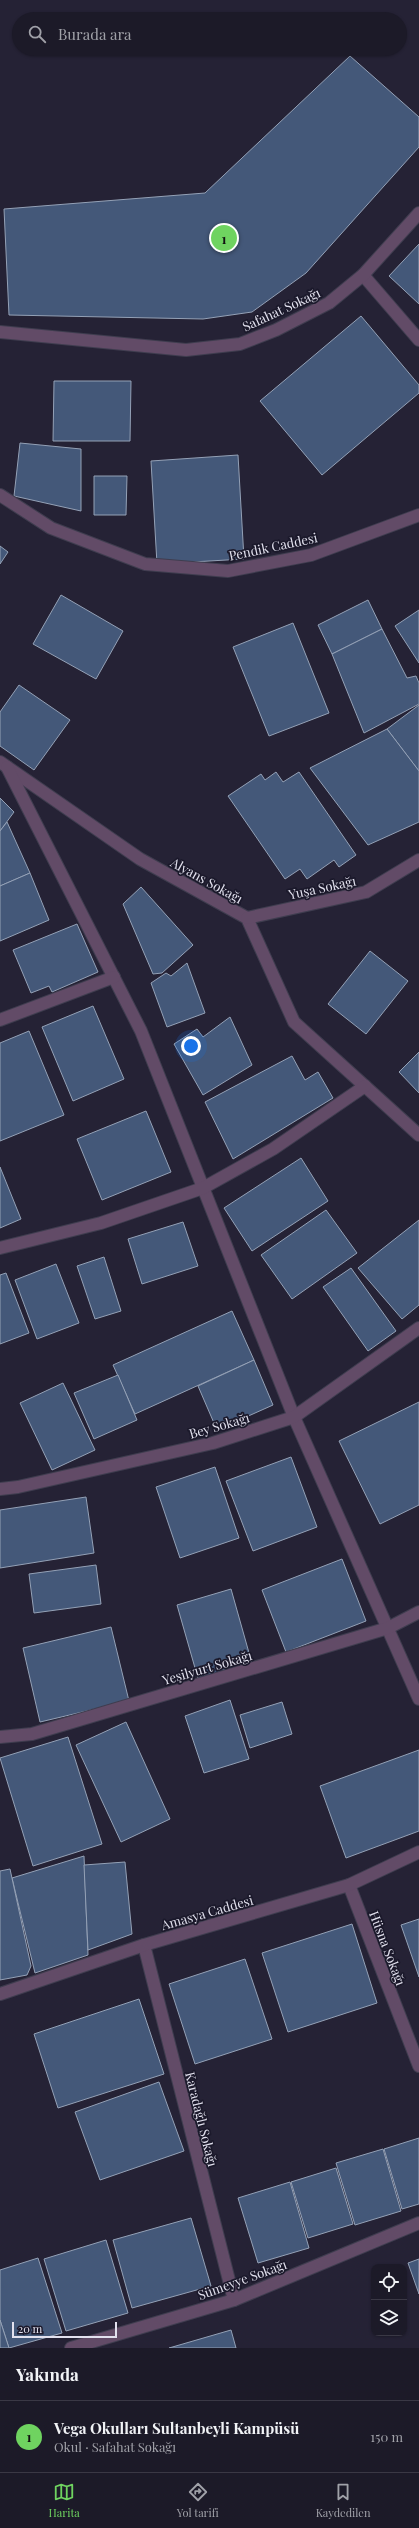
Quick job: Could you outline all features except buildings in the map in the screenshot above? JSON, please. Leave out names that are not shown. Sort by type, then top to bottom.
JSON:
[{"type":"street","name":"Safahat Sokağı","points":[[0,332],[186,350],[240,344],[276,330],[330,303],[363,275],[419,213]]},
{"type":"street","points":[[363,275],[419,340]]},
{"type":"street","name":"Pendik Caddesi","points":[[0,495],[51,528],[145,564],[228,571],[311,555],[419,515]]},
{"type":"street","points":[[4,764],[141,1031],[294,1417],[419,1699]]},
{"type":"street","name":"Alyans Sokağı","points":[[4,764],[140,859],[247,918],[294,1022],[419,1135]]},
{"type":"street","name":"Yuşa Sokağı","points":[[247,918],[366,892],[419,860]]},
{"type":"street","points":[[0,1020],[114,978]]},
{"type":"street","points":[[0,1248],[101,1223],[203,1188],[273,1149],[365,1086]]},
{"type":"street","name":"Bey Sokağı","points":[[0,1489],[18,1487],[213,1443],[294,1417],[419,1328]]},
{"type":"street","name":"Yeşilyurt Sokağı","points":[[0,1737],[32,1734],[388,1628],[419,1612]]},
{"type":"street","name":"Amasya Caddesi","points":[[0,1994],[144,1945],[349,1885],[419,1852]]},
{"type":"street","name":"Hüsna Sokağı","points":[[349,1885],[419,2066]]},
{"type":"street","name":"Karadağlı Sokağı","points":[[144,1945],[234,2300]]},
{"type":"street","name":"Sümeyye Sokağı","points":[[71,2348],[234,2300],[419,2223]]},
{"type":"place","name":"Vega Okulları Sultanbeyli Kampüsü","points":[[224,238]]}]
